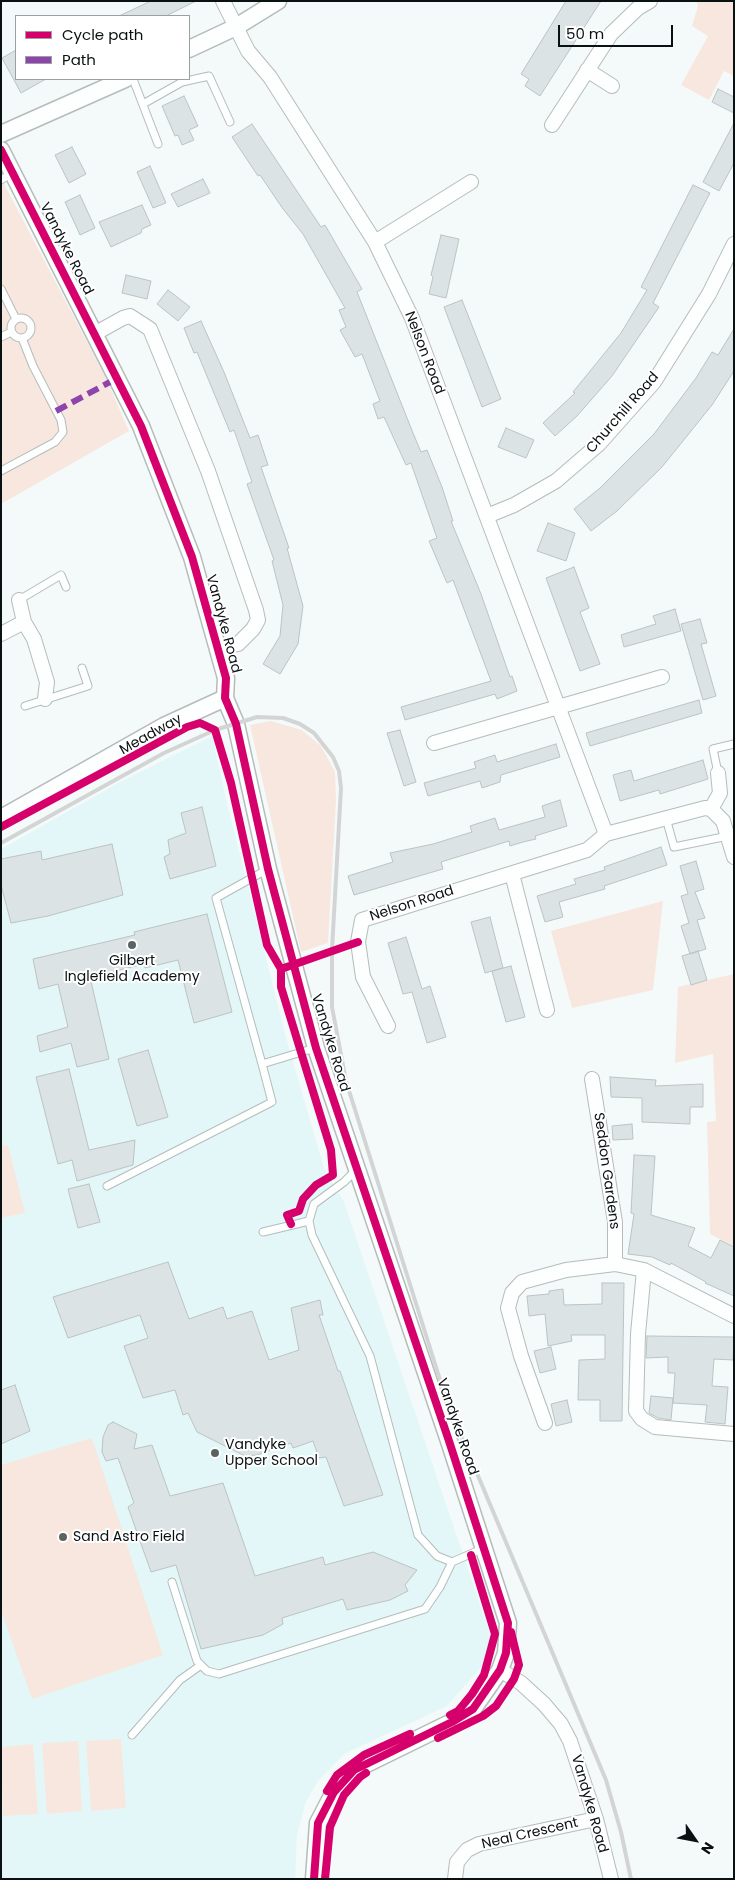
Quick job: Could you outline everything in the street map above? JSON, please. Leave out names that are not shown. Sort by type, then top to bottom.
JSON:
[{"type":"street","name":"Nelson Road","points":[[223,1],[248,51],[270,77],[375,242],[412,318],[606,834]]},
{"type":"street","points":[[190,49],[236,27],[278,1]]},
{"type":"street","points":[[552,125],[611,34],[638,8],[650,1]]},
{"type":"street","points":[[587,70],[612,86]]},
{"type":"street","points":[[1,134],[123,80]]},
{"type":"street","name":"Vandyke Road","points":[[1,150],[7,177],[96,333],[141,426],[188,547],[226,678],[224,698],[236,724],[268,869],[316,1048],[485,1548],[508,1623],[506,1652],[500,1670],[473,1709],[452,1722],[354,1770],[334,1792],[318,1823],[314,1879]]},
{"type":"street","points":[[375,242],[471,182]]},
{"type":"street","name":"Churchill Road","points":[[487,516],[514,505],[556,481],[600,444],[654,382],[709,294],[734,244]]},
{"type":"street","points":[[96,333],[130,316],[150,328],[208,471],[258,620],[238,644],[218,648]]},
{"type":"street","points":[[19,600],[24,622],[34,639],[47,682],[45,699]]},
{"type":"street","points":[[1,634],[24,622]]},
{"type":"street","points":[[434,743],[662,677]]},
{"type":"street","name":"Meadway","points":[[1,818],[164,726],[224,698]]},
{"type":"street","points":[[718,773],[720,793],[711,809],[723,820],[734,857]]},
{"type":"street","name":"Nelson Road","points":[[388,1026],[363,977],[358,942],[362,920],[587,850],[606,834],[705,808],[711,809]]},
{"type":"street","points":[[512,874],[547,1010]]},
{"type":"street","name":"Seddon Gardens","points":[[592,1079],[615,1222],[615,1264]]},
{"type":"street","points":[[545,1423],[521,1356],[508,1308],[512,1293],[522,1282],[566,1270],[615,1264],[644,1270],[734,1316]]},
{"type":"street","points":[[644,1270],[638,1334],[636,1412],[642,1419],[655,1427],[734,1434]]},
{"type":"street","name":"Vandyke Road","points":[[500,1670],[529,1690],[561,1724],[570,1741],[596,1819],[611,1879]]},
{"type":"street","name":"Neal Crescent","points":[[455,1879],[457,1862],[467,1850],[479,1844],[596,1819]]},
{"type":"lane","points":[[143,104],[182,82],[209,76],[230,122]]},
{"type":"lane","points":[[133,80],[158,144]]},
{"type":"lane","points":[[1,289],[16,319]]},
{"type":"lane","points":[[23,318],[30,326],[30,332],[22,338],[15,337],[11,332],[12,323],[16,319],[23,318]]},
{"type":"lane","points":[[1,337],[11,332]]},
{"type":"lane","points":[[1,471],[55,442],[63,432],[61,420],[33,366],[22,338]]},
{"type":"lane","points":[[19,600],[61,576],[66,587]]},
{"type":"lane","points":[[26,706],[88,686],[82,668]]},
{"type":"lane","points":[[718,773],[713,749],[734,744]]},
{"type":"lane","points":[[666,818],[674,847],[728,836]]},
{"type":"lane","points":[[107,1186],[272,1102],[216,898],[268,869]]},
{"type":"lane","points":[[262,1064],[316,1048]]},
{"type":"lane","points":[[358,1168],[344,1182],[314,1204],[309,1221],[312,1235],[370,1356],[418,1535],[437,1556],[452,1562],[485,1548]]},
{"type":"lane","points":[[263,1232],[309,1221]]},
{"type":"lane","points":[[172,1582],[197,1661],[207,1672],[219,1674],[425,1608],[440,1587],[452,1562]]},
{"type":"lane","points":[[132,1734],[180,1680],[201,1665]]},
{"type":"shaded area","points":[[696,1],[734,1],[734,76],[724,71],[709,100],[681,85],[708,36],[692,26],[698,6]]},
{"type":"shaded area","points":[[1,178],[106,378],[129,431],[1,504]]},
{"type":"shaded area","points":[[271,721],[302,730],[321,746],[335,772],[336,800],[328,943],[301,952],[250,725]]},
{"type":"shaded area","name":"Vandyke Upper School","points":[[212,736],[287,1041],[324,1168],[344,1202],[491,1637],[483,1665],[447,1706],[344,1754],[318,1781],[305,1804],[297,1836],[295,1879],[1,1879],[1,849],[122,781]]},
{"type":"shaded area","points":[[663,901],[653,990],[572,1008],[551,931]]},
{"type":"shaded area","points":[[734,974],[734,1246],[710,1234],[707,1122],[716,1121],[713,1054],[675,1063],[678,987]]},
{"type":"shaded area","points":[[8,1145],[25,1213],[1,1218],[1,1146]]},
{"type":"shaded area","name":"Sand Astro Field","points":[[92,1438],[163,1655],[32,1699],[1,1610],[1,1465]]},
{"type":"shaded area","points":[[121,1739],[126,1808],[91,1811],[86,1741]]},
{"type":"shaded area","points":[[78,1741],[82,1811],[47,1814],[42,1743]]},
{"type":"shaded area","points":[[33,1744],[38,1814],[3,1816],[1,1747]]},
{"type":"building","points":[[151,1],[196,1],[168,15],[121,15]]},
{"type":"building","points":[[566,1],[601,1],[540,96],[525,86],[529,79],[521,74]]},
{"type":"building","points":[[15,51],[15,80],[44,80],[21,93],[2,58]]},
{"type":"building","points":[[718,89],[734,97],[734,113],[712,102]]},
{"type":"building","points":[[184,96],[198,126],[189,130],[194,140],[182,145],[178,135],[175,136],[162,106]]},
{"type":"building","points":[[734,123],[734,163],[719,191],[703,182]]},
{"type":"building","points":[[252,124],[321,227],[325,225],[362,289],[357,292],[421,452],[427,450],[442,487],[453,521],[451,521],[481,594],[510,677],[512,676],[517,691],[497,699],[495,694],[405,720],[401,707],[491,681],[453,580],[447,583],[429,541],[437,538],[411,463],[406,465],[384,417],[378,419],[373,404],[380,401],[362,354],[355,357],[340,330],[346,327],[339,310],[345,308],[303,234],[260,175],[258,176],[232,137]]},
{"type":"building","points":[[72,147],[86,174],[69,183],[55,155]]},
{"type":"building","points":[[150,166],[166,203],[153,208],[137,172]]},
{"type":"building","points":[[203,179],[210,193],[178,207],[171,194]]},
{"type":"building","points":[[693,185],[710,193],[653,303],[659,307],[612,376],[577,416],[555,436],[543,423],[575,393],[573,392],[621,333],[647,290],[641,287]]},
{"type":"building","points":[[80,195],[95,228],[80,235],[65,202]]},
{"type":"building","points":[[142,205],[151,225],[142,229],[141,233],[111,247],[99,222]]},
{"type":"building","points":[[441,235],[459,239],[446,298],[429,294],[433,277],[431,275]]},
{"type":"building","points":[[126,275],[151,281],[147,299],[122,293]]},
{"type":"building","points":[[168,290],[190,307],[178,321],[157,304]]},
{"type":"building","points":[[462,300],[501,399],[482,407],[444,307]]},
{"type":"building","points":[[201,321],[224,372],[250,438],[258,435],[268,465],[261,467],[289,548],[287,548],[303,606],[298,644],[280,674],[263,664],[280,636],[283,605],[272,561],[274,560],[247,484],[252,482],[234,430],[230,432],[197,352],[194,353],[184,328]]},
{"type":"building","points":[[734,329],[734,371],[712,405],[662,467],[617,511],[591,531],[574,509],[600,488],[654,434],[696,378],[712,352],[718,355]]},
{"type":"building","points":[[506,428],[534,440],[526,458],[498,447]]},
{"type":"building","points":[[548,523],[575,533],[566,561],[537,551]]},
{"type":"building","points":[[574,567],[589,608],[580,612],[600,664],[580,671],[546,578]]},
{"type":"building","points":[[675,609],[681,631],[624,647],[621,635],[656,624],[653,616]]},
{"type":"building","points":[[700,619],[707,643],[701,644],[716,696],[703,700],[681,624]]},
{"type":"building","points":[[699,700],[702,713],[590,746],[586,733]]},
{"type":"building","points":[[400,730],[416,782],[404,786],[387,733]]},
{"type":"building","points":[[556,744],[560,757],[501,775],[500,782],[482,788],[480,781],[428,796],[424,783],[476,768],[474,762],[495,755],[497,762]]},
{"type":"building","points":[[703,760],[708,779],[660,794],[659,790],[620,801],[613,775],[631,770],[634,781]]},
{"type":"building","points":[[560,800],[567,826],[535,836],[536,839],[510,846],[509,841],[441,862],[443,869],[354,895],[348,876],[393,862],[390,853],[433,844],[472,832],[470,826],[495,818],[499,830],[545,817],[542,806]]},
{"type":"building","points":[[202,807],[216,866],[170,879],[164,857],[170,854],[168,840],[186,833],[181,813]]},
{"type":"building","points":[[112,844],[123,895],[48,916],[11,923],[1,885],[1,859],[41,851],[42,860]]},
{"type":"building","points":[[661,847],[667,865],[604,886],[605,889],[559,902],[563,917],[545,922],[537,896],[576,884],[574,879],[605,870],[604,867]]},
{"type":"building","points":[[696,861],[704,889],[695,892],[705,918],[697,920],[706,949],[690,954],[681,926],[689,923],[681,896],[688,894],[680,866]]},
{"type":"building","points":[[207,914],[232,1012],[194,1023],[178,960],[145,968],[144,964],[90,977],[109,1059],[77,1067],[71,1043],[40,1052],[37,1036],[68,1027],[58,984],[39,989],[33,959],[135,935],[134,932]]},
{"type":"building","points":[[490,917],[503,968],[485,973],[471,922]]},
{"type":"building","points":[[406,937],[422,989],[430,986],[446,1037],[427,1043],[412,992],[403,994],[388,943]]},
{"type":"building","points":[[698,951],[707,980],[691,985],[682,956]]},
{"type":"building","points":[[511,966],[525,1017],[506,1022],[492,971]]},
{"type":"building","points":[[148,1050],[168,1117],[137,1126],[118,1059]]},
{"type":"building","points":[[69,1069],[89,1150],[135,1140],[133,1165],[77,1181],[72,1160],[58,1164],[36,1077]]},
{"type":"building","points":[[610,1077],[656,1080],[655,1086],[703,1084],[703,1107],[690,1107],[690,1124],[642,1122],[642,1098],[611,1097]]},
{"type":"building","points":[[632,1124],[633,1139],[613,1140],[612,1126]]},
{"type":"building","points":[[634,1155],[655,1156],[651,1215],[695,1228],[688,1246],[711,1258],[720,1240],[734,1247],[734,1296],[705,1283],[671,1263],[670,1265],[652,1257],[628,1254],[634,1214],[631,1213]]},
{"type":"building","points":[[89,1184],[100,1222],[78,1228],[68,1189]]},
{"type":"building","points":[[168,1262],[189,1319],[223,1307],[227,1319],[252,1311],[269,1360],[299,1350],[291,1308],[320,1300],[323,1315],[319,1315],[383,1495],[344,1506],[326,1457],[319,1458],[313,1441],[293,1448],[291,1443],[257,1455],[245,1456],[197,1432],[188,1413],[183,1415],[175,1390],[143,1398],[124,1346],[148,1338],[140,1315],[68,1338],[53,1297]]},
{"type":"building","points":[[602,1283],[624,1283],[622,1421],[600,1421],[600,1400],[578,1400],[579,1360],[605,1359],[605,1335],[571,1335],[572,1341],[548,1346],[545,1314],[529,1316],[527,1296],[549,1294],[549,1291],[563,1289],[564,1305],[602,1304]]},
{"type":"building","points":[[647,1336],[734,1337],[733,1360],[714,1359],[712,1386],[728,1387],[725,1424],[705,1422],[707,1405],[673,1403],[675,1373],[668,1373],[668,1357],[646,1358]]},
{"type":"building","points":[[551,1347],[556,1369],[540,1373],[534,1351]]},
{"type":"building","points":[[15,1385],[30,1431],[1,1444],[1,1390]]},
{"type":"building","points":[[651,1396],[673,1398],[671,1420],[658,1418],[649,1413]]},
{"type":"building","points":[[567,1400],[572,1422],[556,1426],[551,1404]]},
{"type":"building","points":[[113,1422],[137,1434],[134,1449],[152,1445],[170,1496],[223,1483],[255,1576],[323,1557],[325,1565],[373,1552],[417,1570],[405,1585],[408,1591],[390,1600],[347,1610],[343,1599],[282,1618],[283,1624],[263,1635],[201,1649],[176,1565],[151,1572],[128,1507],[134,1503],[118,1458],[106,1461],[102,1452],[103,1437],[108,1425]]},
{"type":"railway","points":[[1,843],[164,753],[215,730],[257,717],[283,718],[300,724],[314,733],[333,757],[339,771],[341,788],[332,950],[332,1007],[346,1081],[447,1402],[606,1780],[621,1832],[631,1879]]},
{"type":"marked path","points":[[56,411],[110,382]]},
{"type":"cycle path","points":[[1,150],[141,426],[192,557],[226,678],[225,698],[236,724],[268,869],[316,1048],[449,1441],[508,1623],[506,1653],[500,1670],[473,1709],[452,1722],[354,1770],[334,1792],[318,1823],[314,1879]]},
{"type":"cycle path","points":[[1,827],[187,727],[200,723],[215,730],[231,783],[267,945],[281,969],[358,942]]},
{"type":"cycle path","points":[[281,969],[281,987],[331,1150],[333,1175],[316,1185],[303,1199],[299,1211],[287,1215],[291,1224]]},
{"type":"cycle path","points":[[450,1715],[458,1711],[484,1675],[495,1634],[471,1555]]},
{"type":"cycle path","points":[[438,1738],[483,1716],[496,1706],[514,1679],[519,1665],[511,1632]]},
{"type":"cycle path","points":[[327,1791],[337,1775],[364,1755],[410,1734]]},
{"type":"cycle path","points":[[325,1879],[330,1827],[344,1795],[366,1773]]},
{"type":"place","name":"Gilbert Inglefield Academy","points":[[132,945]]},
{"type":"place","name":"Vandyke Upper School","points":[[215,1453]]},
{"type":"place","name":"Sand Astro Field","points":[[63,1537]]}]
